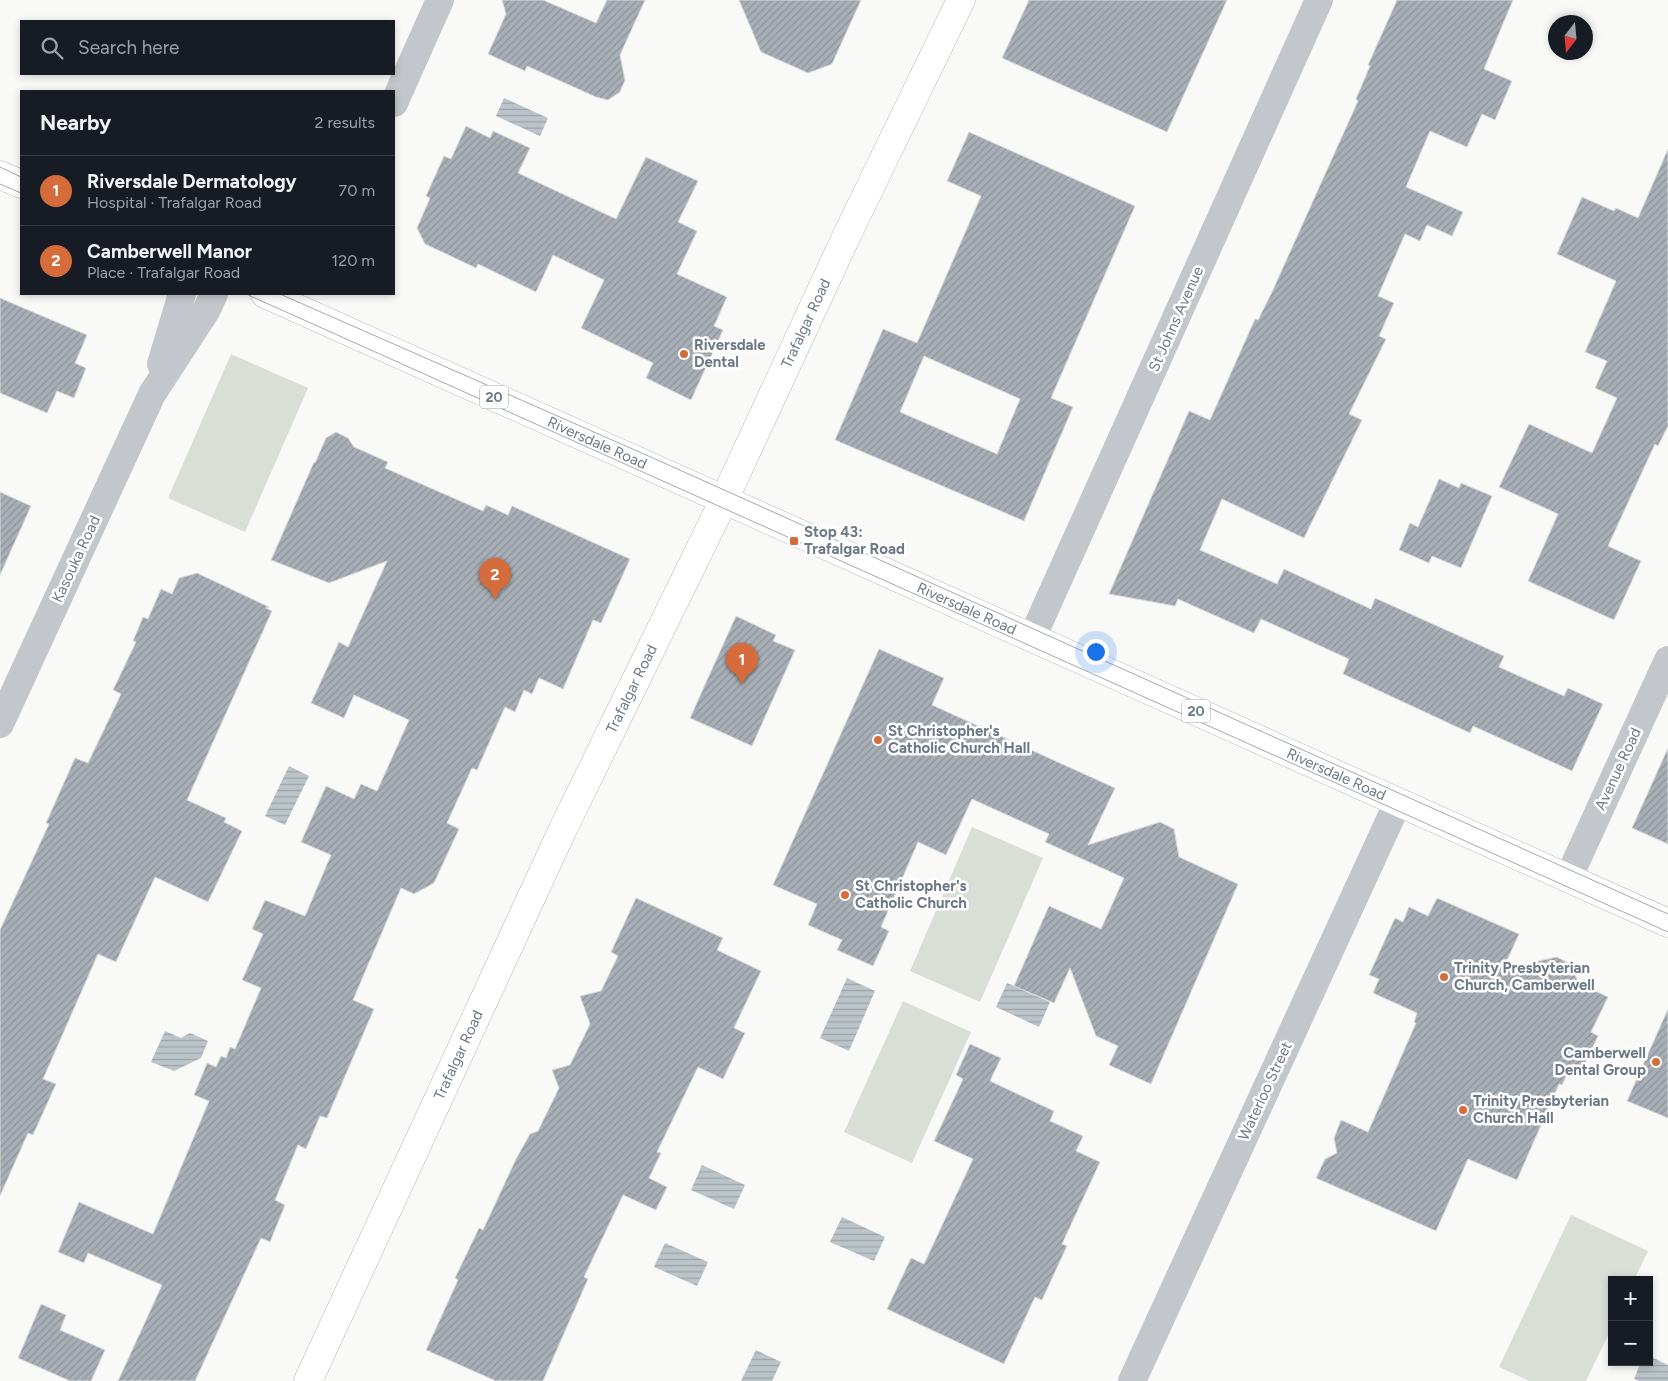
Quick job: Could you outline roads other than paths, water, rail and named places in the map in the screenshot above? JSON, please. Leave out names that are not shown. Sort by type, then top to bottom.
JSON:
[{"type":"main road","name":"Trafalgar Road","points":[[308,1381],[562,831],[724,500],[846,237],[961,0]]},
{"type":"main road","points":[[0,175],[20,184]]},
{"type":"main road","name":"Riversdale Road","points":[[270,295],[304,302],[724,500],[1668,923]]},
{"type":"street","points":[[395,101],[440,0]]},
{"type":"street","name":"St Johns Avenue","points":[[1032,638],[1320,0]]},
{"type":"street","name":"Kasouka Road","points":[[0,724],[152,394],[182,295]]},
{"type":"street","name":"Kasouka Road","points":[[152,394],[206,311],[214,295]]},
{"type":"street","name":"Avenue Road","points":[[1568,878],[1668,660]]},
{"type":"street","name":"Waterloo Street","points":[[1132,1381],[1398,802]]},
{"type":"tram line","points":[[0,167],[20,177]]},
{"type":"tram line","points":[[0,184],[20,193]]},
{"type":"tram line","points":[[248,295],[1668,932]]},
{"type":"tram line","points":[[282,295],[653,458],[1668,914]]},
{"type":"place","name":"Riversdale Dental","points":[[684,354]]},
{"type":"place","name":"Stop 43: Trafalgar Road","points":[[794,541]]},
{"type":"place","name":"Camberwell Manor","points":[[495,599]]},
{"type":"place","name":"Riversdale Dermatology","points":[[742,684]]},
{"type":"place","name":"St Christopher's Catholic Church Hall","points":[[878,740]]},
{"type":"place","name":"St Christopher's Catholic Church","points":[[845,895]]},
{"type":"place","name":"Trinity Presbyterian Church, Camberwell","points":[[1444,977]]},
{"type":"place","name":"Camberwell Dental Group","points":[[1656,1062]]},
{"type":"place","name":"Trinity Presbyterian Church Hall","points":[[1463,1110]]}]
